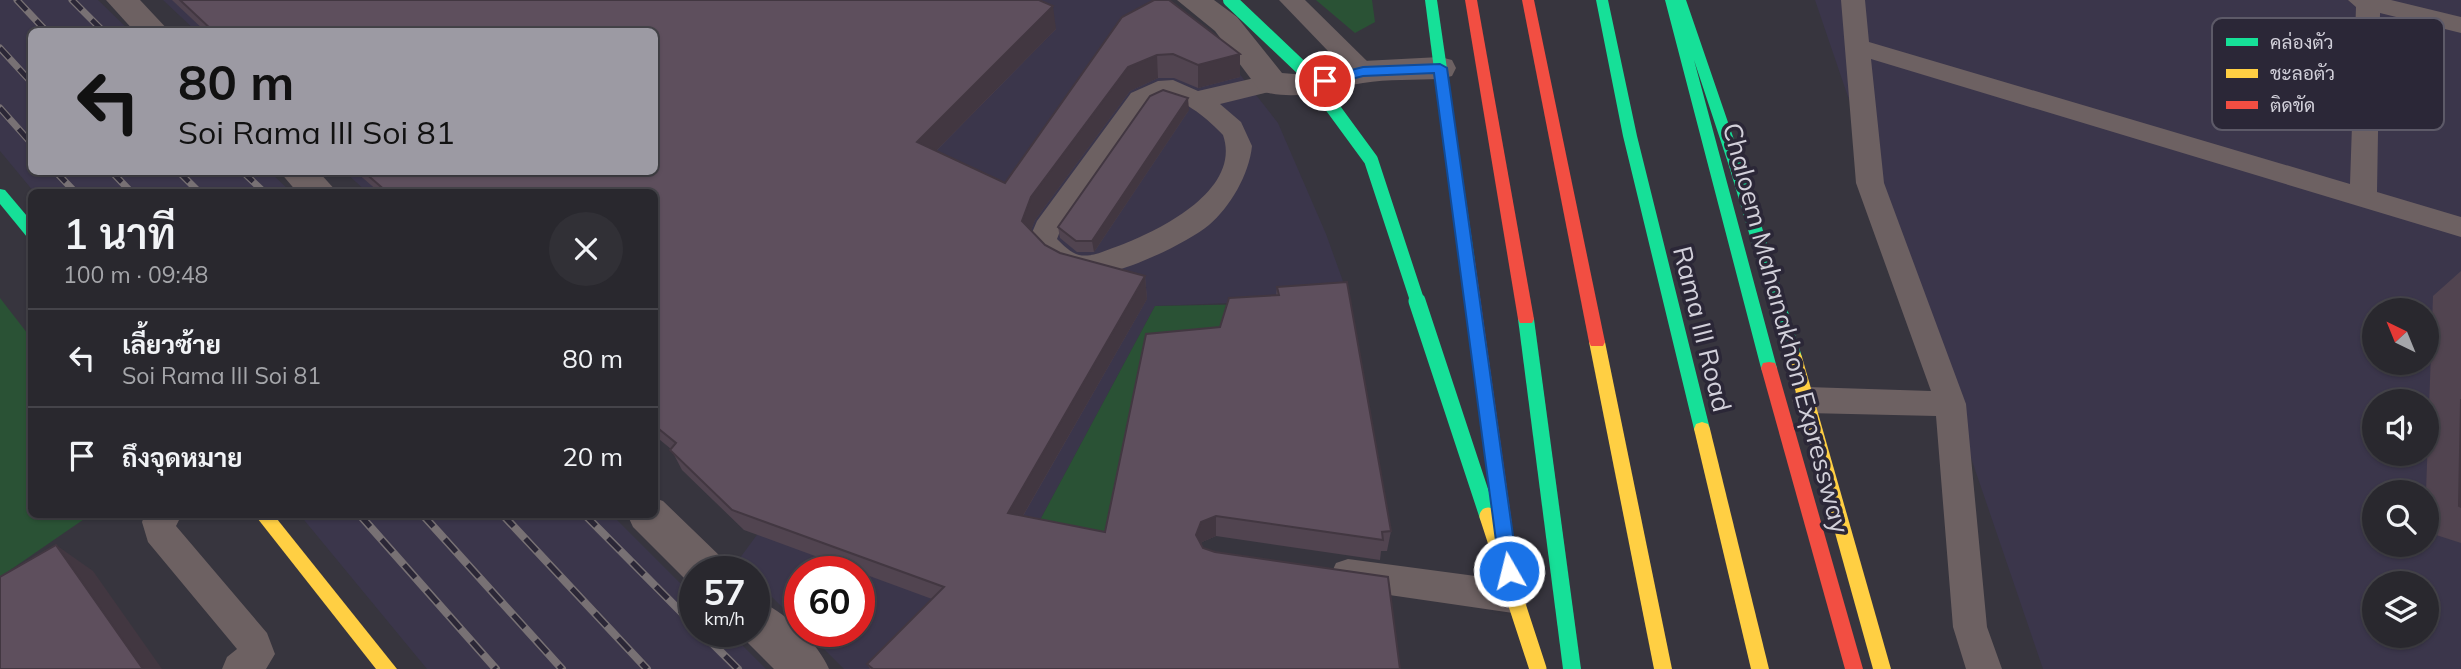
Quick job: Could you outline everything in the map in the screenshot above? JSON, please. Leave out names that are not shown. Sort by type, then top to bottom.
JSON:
[{"type":"main road","points":[[1230,0],[1264,27],[1322,91],[1348,122],[1371,160],[1538,669]]},
{"type":"main road","points":[[1431,0],[1523,669]]},
{"type":"main road","points":[[1526,0],[1663,669]]},
{"type":"main road","points":[[1526,0],[1569,260],[1646,669]]},
{"type":"main road","name":"Rama III Road","points":[[1588,0],[1743,669]]},
{"type":"main road","name":"Rama III Road","points":[[1602,0],[1630,136],[1760,669]]},
{"type":"main road","points":[[1470,3],[1527,325],[1572,669]]},
{"type":"main road","points":[[1676,4],[1725,134],[1807,400],[1882,669]]},
{"type":"main road","name":"Chaloem Mahanakhon Expressway","points":[[1676,4],[1785,430],[1854,669]]},
{"type":"main road","points":[[0,194],[28,228]]},
{"type":"main road","points":[[265,518],[387,668]]},
{"type":"street","points":[[122,0],[150,28]]},
{"type":"street","points":[[1194,0],[1226,24],[1272,83],[1306,86],[1363,72],[1440,68]]},
{"type":"street","points":[[300,175],[316,189]]},
{"type":"street","points":[[652,518],[691,556]]},
{"type":"street","points":[[770,634],[806,669]]},
{"type":"lane","points":[[1291,0],[1363,72]]},
{"type":"lane","points":[[1853,0],[1870,183],[1951,404],[1970,627],[1984,669]]},
{"type":"lane","points":[[2364,1],[2433,18]]},
{"type":"lane","points":[[2444,21],[2461,25]]},
{"type":"lane","points":[[1856,46],[2461,227]]},
{"type":"lane","points":[[1195,101],[1218,117],[1237,137],[1238,156],[1224,188],[1198,218],[1111,261],[1079,267],[1058,258],[1042,242],[1046,228],[1140,99],[1157,90],[1173,89],[1195,101],[1272,83]]},
{"type":"lane","points":[[2363,130],[2363,198]]},
{"type":"lane","points":[[1807,400],[1951,404]]},
{"type":"lane","points":[[162,518],[158,522],[160,532],[255,645],[257,654],[240,669]]},
{"type":"lane","points":[[1311,568],[1513,597]]},
{"type":"shaded area","points":[[0,0],[98,0],[127,28],[28,28],[28,175],[273,175],[288,189],[32,189],[0,151]]},
{"type":"shaded area","points":[[163,0],[1164,0],[1216,44],[1278,123],[1326,234],[1349,298],[1155,306],[1025,548],[926,616],[870,669],[844,669],[822,647],[875,647],[875,556],[784,556],[784,609],[770,595],[770,556],[741,556],[1003,199],[658,192],[658,189],[364,189],[348,175],[658,175],[658,28],[193,28]]},
{"type":"shaded area","points":[[1815,0],[2461,0],[2461,669],[2043,669]]},
{"type":"shaded area","points":[[302,518],[615,518],[679,582],[679,647],[744,647],[766,669],[427,669]]},
{"type":"green space","points":[[1316,0],[1372,0],[1375,22],[1355,33]]},
{"type":"green space","points":[[0,298],[28,334],[28,518],[86,518],[0,577]]},
{"type":"green space","points":[[1262,304],[1113,567],[1025,548],[1155,306]]},
{"type":"building","points":[[180,0],[1039,0],[1053,6],[917,142],[1005,183],[1122,17],[1154,0],[1169,0],[1240,54],[1198,65],[1173,54],[1157,55],[1128,67],[1031,197],[1022,221],[1045,245],[1060,253],[1145,276],[1008,513],[1105,532],[1146,334],[1220,327],[1229,298],[1279,295],[1277,287],[1347,282],[1391,531],[1382,532],[1383,540],[1216,516],[1201,522],[1196,535],[1203,548],[1215,552],[1388,577],[1400,669],[873,669],[867,664],[944,587],[875,562],[875,556],[859,556],[732,510],[670,450],[676,443],[658,428],[658,189],[384,189],[367,175],[658,175],[658,28],[210,28]]},
{"type":"building","points":[[1163,90],[1188,98],[1092,241],[1076,241],[1058,227],[1150,96]]},
{"type":"building","points":[[2461,399],[2461,507],[2459,506]]},
{"type":"building","points":[[56,545],[143,669],[0,669],[0,577]]},
{"type":"railway","points":[[17,0],[43,28]]},
{"type":"railway","points":[[72,0],[100,28]]},
{"type":"railway","points":[[0,48],[28,79]]},
{"type":"railway","points":[[0,108],[28,140]]},
{"type":"railway","points":[[59,175],[72,189]]},
{"type":"railway","points":[[115,175],[128,189]]},
{"type":"railway","points":[[182,175],[196,189]]},
{"type":"railway","points":[[246,175],[261,189]]},
{"type":"railway","points":[[363,518],[496,669]]},
{"type":"railway","points":[[426,518],[562,669]]},
{"type":"railway","points":[[506,518],[647,669]]},
{"type":"railway","points":[[588,518],[679,610]]},
{"type":"railway","points":[[716,647],[738,669]]},
{"type":"traffic: fast","points":[[1230,0],[1308,74],[1371,160],[1488,516]]},
{"type":"traffic: fast","points":[[1431,0],[1467,262]]},
{"type":"traffic: fast","points":[[1602,0],[1630,136],[1702,429]]},
{"type":"traffic: fast","points":[[1671,0],[1769,368]]},
{"type":"traffic: fast","points":[[1680,0],[1736,166],[1794,357]]},
{"type":"traffic: fast","points":[[0,194],[28,228]]},
{"type":"traffic: fast","points":[[1526,319],[1572,669]]},
{"type":"traffic: slow","points":[[1597,342],[1663,669]]},
{"type":"traffic: slow","points":[[1794,357],[1882,669]]},
{"type":"traffic: slow","points":[[1702,429],[1760,669]]},
{"type":"traffic: slow","points":[[1488,516],[1538,669]]},
{"type":"traffic: slow","points":[[265,518],[388,669]]},
{"type":"traffic: jam","points":[[1471,0],[1526,319]]},
{"type":"traffic: jam","points":[[1528,0],[1597,342]]},
{"type":"traffic: jam","points":[[1467,262],[1503,525]]},
{"type":"traffic: jam","points":[[1769,368],[1854,669]]},
{"type":"route","points":[[1325,81],[1363,72],[1440,68],[1509,571]]}]
